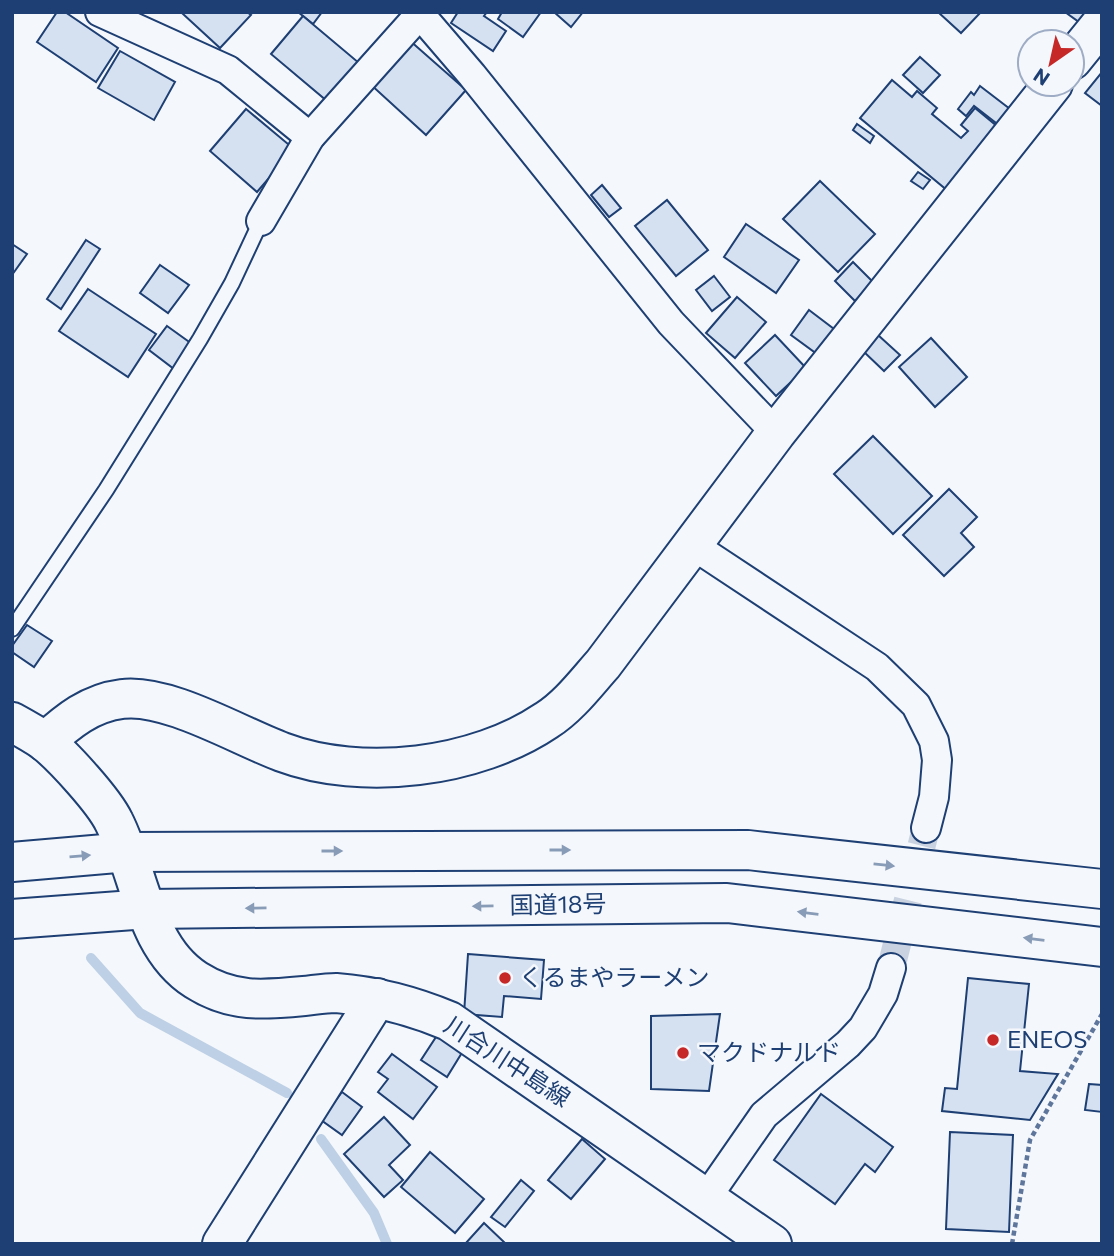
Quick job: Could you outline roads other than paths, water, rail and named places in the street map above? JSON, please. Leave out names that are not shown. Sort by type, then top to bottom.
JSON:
[{"type":"main road","points":[[1086,43],[1102,23]]},
{"type":"main road","points":[[45,742],[71,719],[96,705],[124,698],[154,701],[200,716],[284,753],[329,764],[368,768],[428,763],[478,753],[515,738],[549,719],[580,691],[603,664],[776,433],[1042,98]]},
{"type":"main road","name":"川合川中島線","points":[[12,722],[45,742],[67,763],[113,818],[168,954],[181,969],[212,989],[250,1000],[333,993],[377,998],[415,1007],[449,1021],[772,1244]]},
{"type":"main road","points":[[12,862],[128,852],[748,850],[1102,889]]},
{"type":"main road","name":"国道18号","points":[[12,919],[148,909],[727,903],[1102,947]]},
{"type":"main road","points":[[222,1244],[377,998]]},
{"type":"street","points":[[100,12],[228,70],[310,137]]},
{"type":"street","points":[[261,221],[310,137],[419,13],[671,323],[776,433]]},
{"type":"street","points":[[691,544],[877,667],[916,705],[934,741],[937,760],[936,788],[926,828]]},
{"type":"street","points":[[707,1197],[764,1115],[848,1044],[863,1028],[878,1003],[891,968]]},
{"type":"lane","points":[[12,629],[106,490],[200,339],[232,283],[261,221]]},
{"type":"waterway","points":[[91,958],[140,1013],[287,1093]]},
{"type":"waterway","points":[[321,1139],[374,1213],[387,1244]]},
{"type":"tunnel","points":[[891,968],[926,828]]},
{"type":"place","name":"くるまやラーメン","points":[[505,978]]},
{"type":"place","name":"ENEOS","points":[[993,1040]]},
{"type":"place","name":"マクドナルド","points":[[683,1053]]}]
